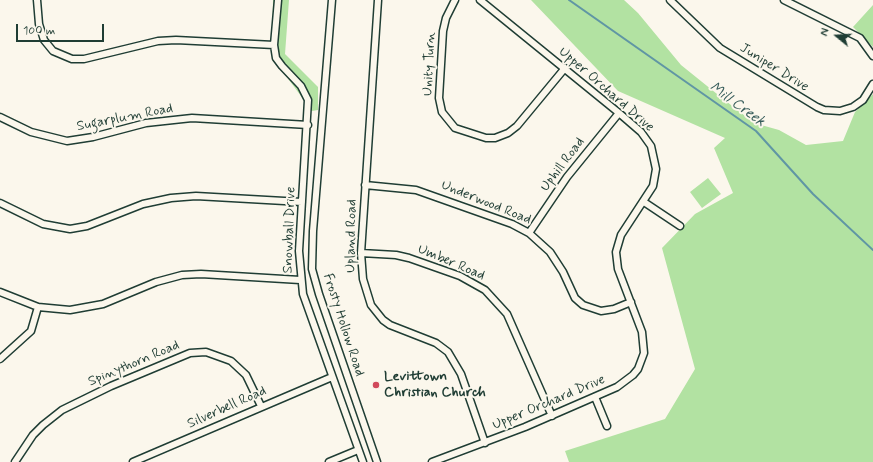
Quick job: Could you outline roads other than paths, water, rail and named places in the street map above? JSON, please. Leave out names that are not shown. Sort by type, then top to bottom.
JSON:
[{"type":"street","points":[[37,0],[39,24],[44,40],[53,51],[72,59],[84,59],[158,41],[176,40],[274,45]]},
{"type":"street","name":"Snowball Drive","points":[[278,0],[274,45],[276,58],[306,92],[308,100],[308,125],[299,251],[300,280],[307,307],[362,462]]},
{"type":"street","name":"Frosty Hollow Road","points":[[332,0],[313,231],[312,269],[319,294],[377,462]]},
{"type":"street","name":"Upland Road","points":[[378,0],[361,253],[362,279],[375,311],[390,325],[436,342],[448,352],[461,374],[485,442]]},
{"type":"street","name":"Unity Turn","points":[[455,0],[446,18],[443,31],[438,98],[442,112],[455,128],[486,138],[495,138],[508,133],[517,126],[565,68]]},
{"type":"street","name":"Upper Orchard Drive","points":[[432,462],[552,416],[595,397],[628,380],[638,369],[642,359],[644,346],[642,332],[618,269],[616,252],[621,235],[644,202],[653,186],[655,177],[654,154],[648,141],[641,132],[619,113],[480,0]]},
{"type":"street","name":"Juniper Drive","points":[[670,0],[720,48],[824,110],[840,111],[853,107],[868,94],[873,84]]},
{"type":"street","points":[[784,0],[850,31],[863,41],[873,56]]},
{"type":"street","name":"Uphill Road","points":[[529,233],[568,177],[619,113]]},
{"type":"street","name":"Sugarplum Road","points":[[0,117],[36,134],[68,140],[93,137],[146,123],[173,119],[208,118],[308,125]]},
{"type":"street","name":"Underwood Road","points":[[365,185],[403,188],[428,193],[512,224],[529,233],[543,244],[555,260],[575,298],[583,305],[601,311],[614,309],[631,302]]},
{"type":"street","points":[[0,203],[43,224],[70,229],[96,223],[142,204],[179,197],[196,196],[302,202]]},
{"type":"street","points":[[644,202],[680,226]]},
{"type":"street","name":"Umber Road","points":[[361,253],[396,255],[409,258],[460,276],[485,290],[507,314],[552,416]]},
{"type":"street","points":[[0,292],[38,306],[58,310],[79,310],[91,307],[156,282],[191,274],[300,280]]},
{"type":"street","points":[[0,359],[31,331],[38,306]]},
{"type":"street","name":"Spinythorn Road","points":[[15,462],[33,435],[62,410],[111,386],[190,353],[206,352],[231,361],[246,375],[261,406]]},
{"type":"street","name":"Silverbell Road","points":[[133,462],[261,406],[332,377]]},
{"type":"street","points":[[595,397],[607,426]]},
{"type":"street","points":[[329,462],[358,450]]},
{"type":"waterway","name":"Mill Creek","points":[[569,0],[756,131],[813,194],[873,250]]},
{"type":"place","name":"Levittown Christian Church","points":[[376,385]]}]
